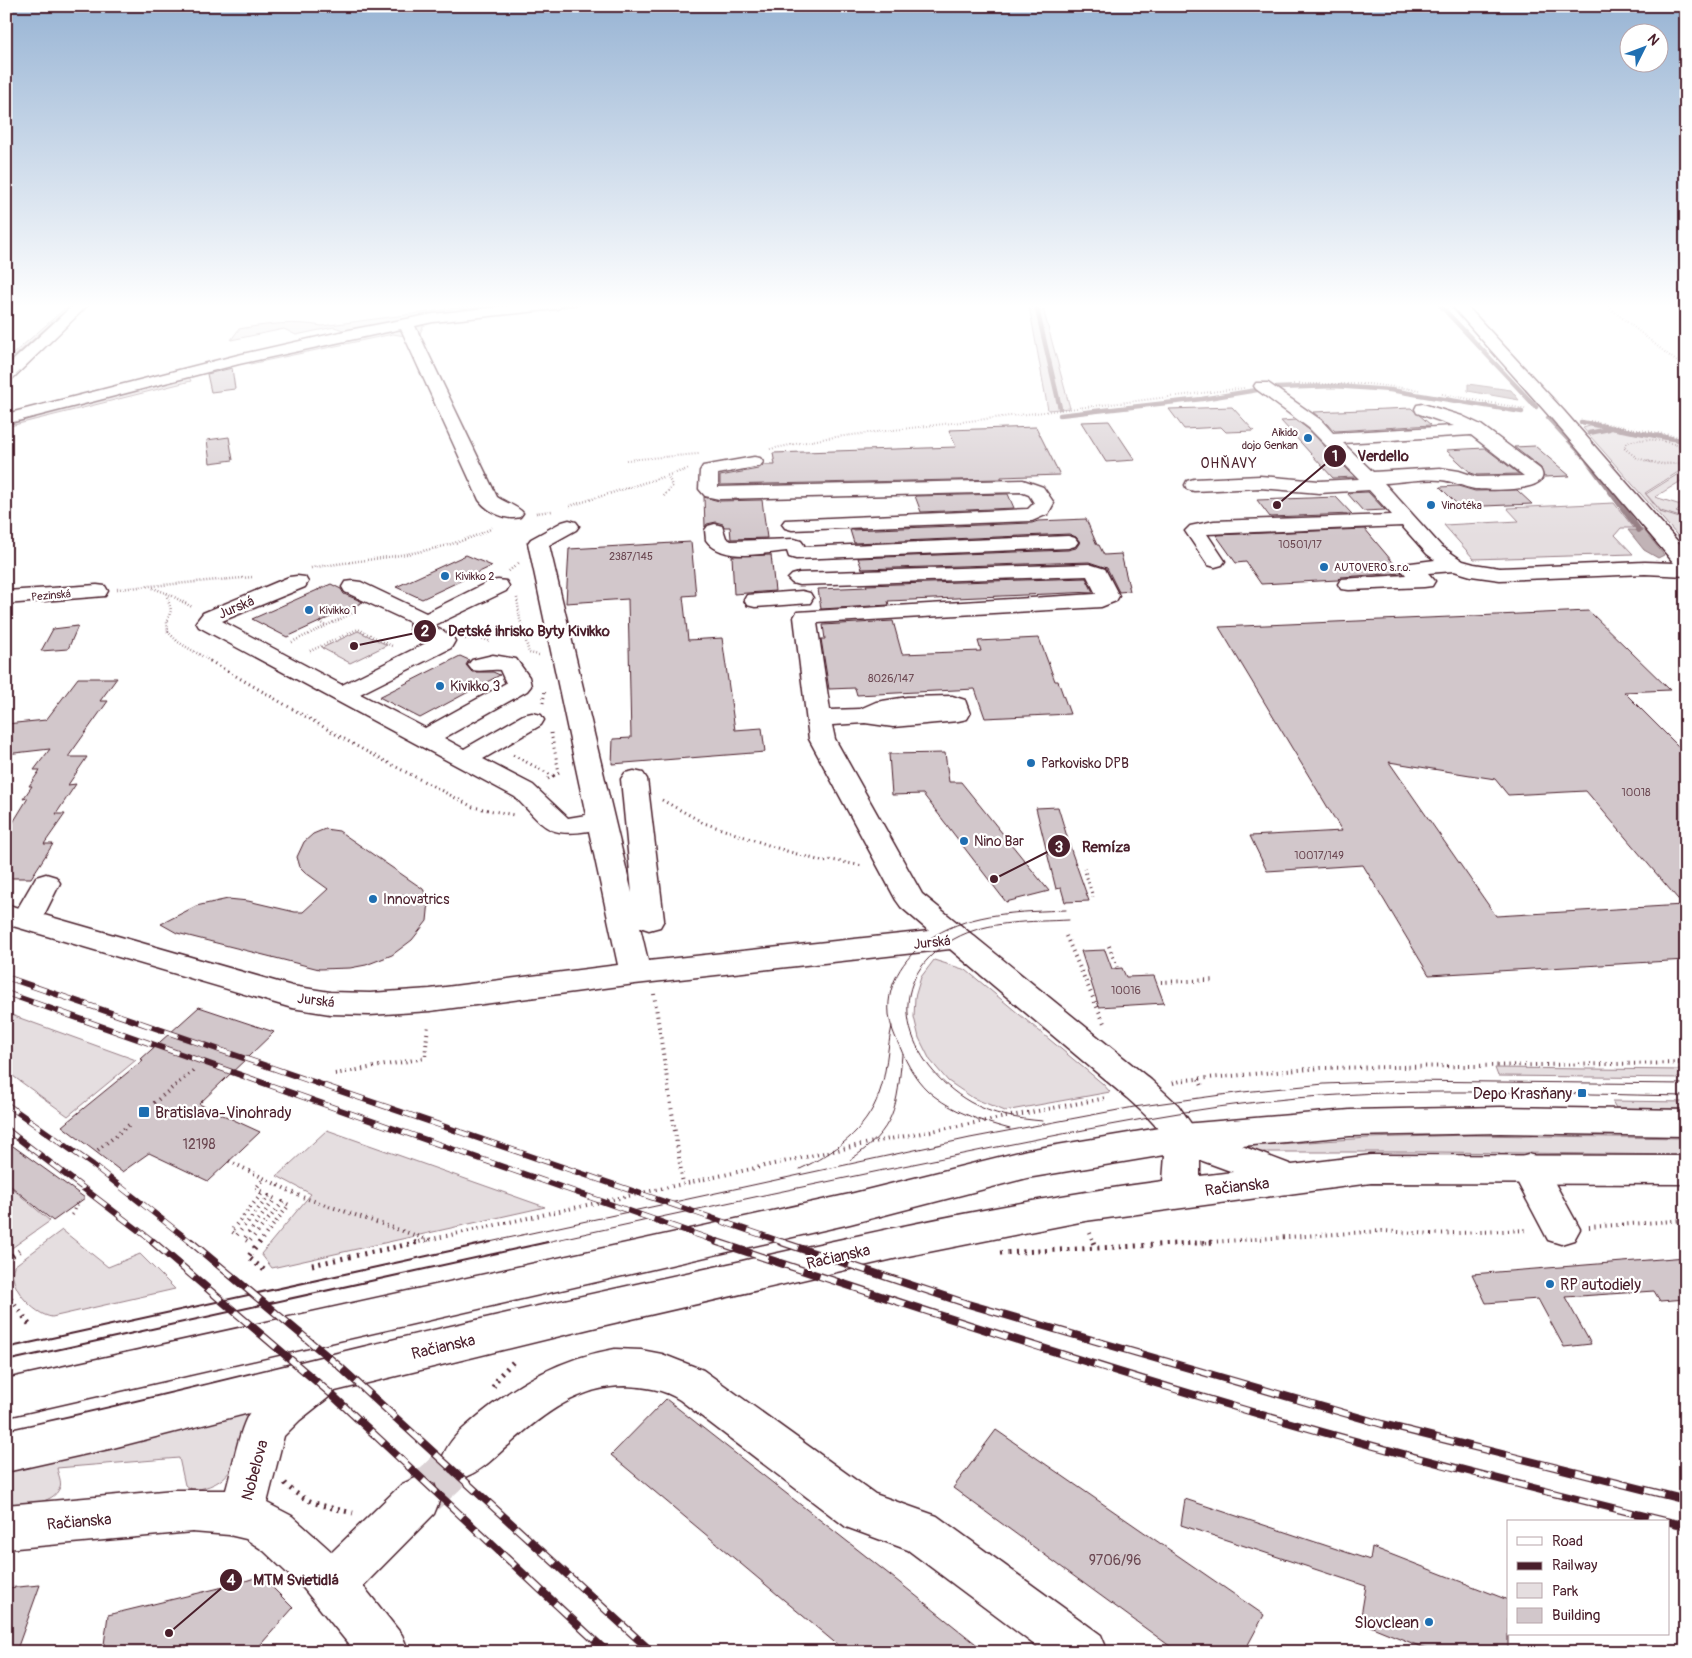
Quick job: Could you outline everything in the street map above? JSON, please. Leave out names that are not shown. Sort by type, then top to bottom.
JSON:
[{"type":"street","points":[[6,419],[151,382]]},
{"type":"street","points":[[434,382],[489,500],[503,510],[514,513]]},
{"type":"street","points":[[1528,382],[1686,564]]},
{"type":"street","points":[[1262,386],[1301,412],[1330,438],[1437,552],[1456,565],[1472,570],[1500,574],[1645,568],[1686,570]]},
{"type":"street","points":[[1194,485],[1260,482],[1319,487],[1440,474],[1459,477],[1475,483],[1521,483],[1534,479],[1535,476],[1475,429],[1456,420],[1424,400]]},
{"type":"street","points":[[1330,438],[1475,429]]},
{"type":"street","points":[[1413,433],[1459,477]]},
{"type":"street","points":[[761,456],[710,470],[708,489],[719,493],[1023,486],[1036,491],[1044,503],[1041,510],[1032,515],[792,524]]},
{"type":"street","points":[[789,492],[818,718],[827,750],[911,900],[956,938]]},
{"type":"street","points":[[564,514],[538,543],[601,821],[643,973]]},
{"type":"street","points":[[1214,561],[1195,531],[1214,527],[1408,520]]},
{"type":"street","points":[[714,530],[716,540],[726,548],[795,549],[1068,542]]},
{"type":"street","points":[[1349,584],[1424,581],[1410,568],[1456,565]]},
{"type":"street","points":[[755,600],[802,598],[1101,600],[1108,596],[1098,573],[1089,570],[802,598]]},
{"type":"street","name":"Jurská","points":[[297,582],[211,618],[207,622],[524,791],[555,822],[564,826],[601,821]]},
{"type":"street","points":[[342,694],[443,643],[444,641],[420,629],[420,624],[498,586]]},
{"type":"street","points":[[353,587],[426,621]]},
{"type":"street","name":"Pezinská","points":[[6,598],[97,591]]},
{"type":"street","points":[[425,738],[519,686],[517,677],[508,664],[492,662],[480,665]]},
{"type":"street","points":[[818,718],[865,716]]},
{"type":"street","points":[[464,760],[532,720]]},
{"type":"street","points":[[635,785],[650,920]]},
{"type":"street","points":[[16,917],[46,883]]},
{"type":"street","name":"Jurská","points":[[16,917],[292,997],[330,1003],[370,1004],[430,1000],[643,973],[956,938],[1139,1089],[1166,1114],[1183,1138]]},
{"type":"street","points":[[6,1398],[850,1209],[1027,1164],[1183,1138],[1312,1126],[1426,1120],[1686,1123]]},
{"type":"street","points":[[1183,1138],[1291,1179]]},
{"type":"street","points":[[1180,1194],[1183,1138]]},
{"type":"street","points":[[1528,1168],[1561,1229]]},
{"type":"street","name":"Račianska","points":[[6,1452],[109,1429],[327,1374],[597,1310],[898,1242],[1048,1212],[1371,1169],[1686,1170]]},
{"type":"street","points":[[465,1456],[524,1404],[556,1385],[586,1373],[611,1368],[629,1367],[660,1370],[695,1387],[862,1512],[921,1532],[1084,1652]]},
{"type":"street","name":"Nobelova","points":[[327,1374],[285,1406],[265,1426],[242,1515],[264,1523],[282,1536],[332,1584],[385,1652]]},
{"type":"street","points":[[332,1584],[418,1499]]},
{"type":"street","name":"Račianska","points":[[6,1527],[215,1510],[242,1515]]},
{"type":"path","points":[[761,456],[826,438],[1262,386],[1336,383],[1368,384],[1424,400]]},
{"type":"path","points":[[1434,393],[1686,438]]},
{"type":"path","points":[[1686,449],[1663,441],[1642,439],[1628,442],[1624,448],[1634,456],[1653,462],[1671,464],[1686,462]]},
{"type":"path","points":[[514,513],[564,514],[696,467]]},
{"type":"path","points":[[664,496],[672,486],[668,476]]},
{"type":"path","points":[[498,586],[498,581],[516,565],[540,550]]},
{"type":"path","points":[[143,587],[154,588],[166,593],[198,610]]},
{"type":"path","points":[[166,593],[171,610],[167,622],[168,632],[178,642],[341,737],[473,807],[510,815],[547,814]]},
{"type":"path","points":[[292,642],[357,611],[382,622],[405,611]]},
{"type":"path","points":[[319,622],[326,626]]},
{"type":"path","points":[[310,651],[358,629],[397,648]]},
{"type":"path","points":[[635,785],[704,823],[824,862],[832,860],[858,864],[902,884]]},
{"type":"path","points":[[1084,868],[1093,897]]},
{"type":"path","points":[[1066,936],[1104,1025]]},
{"type":"path","points":[[1109,946],[1117,967]]},
{"type":"path","points":[[643,973],[683,1184]]},
{"type":"path","points":[[1161,982],[1216,980]]},
{"type":"path","points":[[335,1074],[425,1058]]},
{"type":"path","points":[[312,1265],[874,1142],[1118,1096],[1139,1089],[1199,1079],[1321,1068],[1686,1063]]},
{"type":"path","points":[[154,1103],[194,1070]]},
{"type":"path","points":[[1199,1079],[1202,1086]]},
{"type":"path","points":[[98,1150],[130,1124]]},
{"type":"path","points":[[229,1161],[302,1197],[430,1240]]},
{"type":"path","points":[[265,1178],[255,1188],[263,1192],[232,1232],[237,1235],[269,1196],[275,1199],[244,1238],[249,1242],[283,1202],[289,1205],[248,1257],[268,1274]]},
{"type":"path","points":[[72,1215],[77,1204]]},
{"type":"path","points":[[992,1253],[1096,1249],[1382,1231]]},
{"type":"path","points":[[6,1260],[19,1251]]},
{"type":"path","points":[[6,1292],[31,1327]]},
{"type":"path","points":[[505,1358],[515,1355]]},
{"type":"path","points":[[282,1479],[289,1490],[312,1502],[358,1514]]},
{"type":"green space","points":[[144,382],[185,382],[6,427],[6,416]]},
{"type":"green space","points":[[1043,382],[1063,382],[1070,408],[1048,410]]},
{"type":"green space","points":[[1590,426],[1686,443],[1686,467],[1645,493],[1660,512],[1686,520],[1686,540],[1683,542],[1583,428]]},
{"type":"green space","points":[[1686,469],[1686,478],[1655,497],[1684,506],[1676,512],[1686,515],[1686,519],[1661,511],[1646,494]]},
{"type":"green space","points":[[1614,503],[1634,528],[1621,528],[1615,535],[1633,554],[1474,559],[1444,525],[1519,521],[1507,508]]},
{"type":"green space","points":[[358,631],[387,645],[350,663],[322,648]]},
{"type":"green space","points":[[934,960],[966,970],[1103,1084],[1110,1092],[1005,1111],[973,1098],[948,1081],[930,1060],[919,1038],[914,1017],[915,997],[921,977]]},
{"type":"green space","points":[[6,1013],[136,1060],[68,1116],[6,1071]]},
{"type":"green space","points":[[1495,1068],[1686,1070],[1686,1078],[1498,1076]]},
{"type":"green space","points":[[1612,1101],[1686,1102],[1686,1109],[1616,1108]]},
{"type":"green space","points":[[327,1130],[545,1207],[272,1268],[261,1254],[311,1194],[277,1176]]},
{"type":"green space","points":[[1469,1135],[1686,1138],[1686,1155],[1251,1152],[1248,1148],[1249,1146],[1368,1138]]},
{"type":"green space","points":[[6,1183],[50,1221],[6,1252]]},
{"type":"green space","points":[[62,1230],[108,1267],[140,1254],[175,1289],[52,1317],[37,1311],[23,1298],[18,1290],[14,1282],[14,1266]]},
{"type":"green space","points":[[251,1413],[241,1448],[232,1468],[225,1477],[203,1488],[193,1489],[185,1485],[179,1458],[57,1468],[60,1487],[51,1498],[28,1504],[6,1502],[6,1470]]},
{"type":"shaded area","points":[[1468,384],[1511,390],[1519,400],[1468,391]]},
{"type":"shaded area","points":[[1628,530],[1644,530],[1664,555],[1658,558],[1644,550]]},
{"type":"building","points":[[209,382],[234,382],[235,389],[211,392]]},
{"type":"building","points":[[1232,407],[1254,431],[1226,432],[1221,427],[1184,429],[1169,409]]},
{"type":"building","points":[[1411,408],[1431,425],[1335,431],[1313,412]]},
{"type":"building","points":[[1296,420],[1308,429],[1355,477],[1333,478],[1281,421]]},
{"type":"building","points":[[1109,421],[1135,460],[1106,462],[1081,422]]},
{"type":"building","points":[[1036,427],[1060,475],[1001,477],[1001,479],[720,485],[720,476],[758,469],[763,465],[775,465],[773,453],[956,447],[949,430]]},
{"type":"building","points":[[229,437],[233,460],[210,463],[207,440]]},
{"type":"building","points":[[1535,446],[1570,476],[1544,477],[1541,468],[1514,447]]},
{"type":"building","points":[[1485,448],[1519,474],[1477,475],[1471,473],[1446,450]]},
{"type":"building","points":[[1458,486],[1475,491],[1517,490],[1532,504],[1460,507],[1440,487]]},
{"type":"building","points":[[1368,492],[1385,510],[1363,511],[1347,493]]},
{"type":"building","points":[[1008,494],[1014,508],[921,512],[915,496]]},
{"type":"building","points":[[704,497],[719,501],[762,500],[767,538],[731,539],[730,527],[724,527],[723,524],[716,522],[707,524],[705,527]]},
{"type":"building","points":[[1336,497],[1352,514],[1270,517],[1257,500]]},
{"type":"building","points":[[1086,519],[1097,545],[1099,545],[1104,555],[1121,554],[1130,591],[1119,592],[1107,568],[1089,562],[862,569],[858,558],[1068,550],[1076,548],[1080,542],[1076,537],[1069,534],[854,543],[850,530],[1032,523],[1038,521]]},
{"type":"building","points":[[1365,529],[1402,573],[1341,577],[1338,580],[1261,584],[1246,562],[1236,563],[1216,535]]},
{"type":"building","points":[[691,542],[696,595],[683,596],[688,640],[722,638],[735,730],[762,728],[765,752],[612,764],[613,739],[631,738],[628,599],[566,603],[569,549]]},
{"type":"building","name":"Kivikko 2","points":[[466,555],[492,566],[422,599],[396,587]]},
{"type":"building","points":[[771,555],[775,591],[734,594],[732,556]]},
{"type":"building","points":[[1086,578],[1093,592],[888,601],[889,605],[821,609],[818,589],[867,587],[866,585]]},
{"type":"building","name":"Kivikko 1","points":[[331,584],[341,589],[344,594],[363,602],[287,637],[252,619]]},
{"type":"building","points":[[1589,611],[1670,690],[1624,692],[1686,754],[1686,960],[1429,975],[1363,865],[1267,871],[1250,836],[1342,831],[1219,627]],"holes":[[[1389,762],[1495,779],[1508,795],[1586,791],[1683,905],[1496,916]]]},
{"type":"building","points":[[893,621],[902,654],[981,651],[978,641],[1039,638],[1070,714],[985,718],[975,689],[857,695],[855,688],[829,689],[821,639],[825,639],[823,625]]},
{"type":"building","points":[[78,626],[68,649],[41,651],[53,629]]},
{"type":"building","name":"Kivikko 3","points":[[460,656],[469,660],[466,665],[472,672],[493,672],[500,675],[420,718],[379,697]]},
{"type":"building","points":[[78,678],[117,678],[100,701],[108,701],[68,757],[87,757],[68,785],[76,784],[56,814],[65,814],[44,844],[53,844],[31,878],[6,878],[6,834],[28,798],[23,799],[40,770],[34,770],[50,749],[6,754],[6,724],[46,720]]},
{"type":"building","points":[[945,753],[949,782],[961,782],[1049,891],[1006,902],[923,794],[892,795],[889,754]]},
{"type":"building","points":[[1058,807],[1089,901],[1065,902],[1061,888],[1056,889],[1036,808]]},
{"type":"building","name":"Innovatrics","points":[[325,829],[339,831],[423,889],[429,901],[427,921],[412,940],[392,955],[366,965],[350,968],[319,969],[177,933],[161,924],[196,906],[228,899],[303,912],[328,889],[300,867],[297,857],[304,842],[313,834]]},
{"type":"building","points":[[1105,950],[1112,969],[1122,968],[1126,977],[1154,976],[1164,1003],[1099,1007],[1081,951]]},
{"type":"building","points":[[199,1007],[274,1032],[199,1104],[260,1132],[208,1181],[149,1153],[122,1172],[62,1126],[143,1060],[141,1059]]},
{"type":"building","points":[[6,1141],[85,1198],[53,1221],[6,1182]]},
{"type":"building","points":[[1686,1257],[1686,1299],[1660,1301],[1654,1291],[1565,1297],[1591,1344],[1564,1347],[1538,1299],[1486,1303],[1472,1274]]},
{"type":"building","points":[[666,1399],[986,1652],[846,1652],[611,1455]]},
{"type":"building","points":[[996,1430],[1264,1615],[1244,1652],[1178,1652],[953,1488]]},
{"type":"building","points":[[1185,1499],[1370,1560],[1372,1547],[1507,1600],[1508,1652],[1434,1652],[1360,1622],[1366,1586],[1181,1525]]},
{"type":"building","points":[[261,1576],[293,1608],[254,1652],[103,1652],[108,1615],[236,1584]]},
{"type":"building","points":[[40,1585],[16,1652],[6,1652],[6,1588]]},
{"type":"waterway","points":[[1054,382],[1060,408]]},
{"type":"waterway","points":[[1513,382],[1536,407]]},
{"type":"waterway","points":[[1276,388],[1335,386],[1390,390],[1522,412]]},
{"type":"waterway","points":[[1060,415],[1202,399],[1257,390]]},
{"type":"waterway","points":[[1548,418],[1589,462]]},
{"type":"waterway","points":[[1581,422],[1686,441]]},
{"type":"waterway","points":[[1589,433],[1609,429]]},
{"type":"waterway","points":[[1588,461],[1639,530]]},
{"type":"tunnel","points":[[418,1499],[465,1456]]},
{"type":"tram line","points":[[892,1027],[889,1002],[891,991],[900,969],[915,951],[934,936],[949,928],[981,918],[1066,910]]},
{"type":"tram line","points":[[1043,1121],[1015,1118],[988,1110],[970,1102],[948,1086],[930,1067],[917,1046],[909,1023],[908,1000],[915,977],[930,957],[954,939],[981,928],[995,925],[1069,920]]},
{"type":"tram line","points":[[800,1169],[837,1148],[866,1119],[882,1086],[892,1027]]},
{"type":"tram line","points":[[892,1027],[910,1067],[918,1080],[934,1096],[961,1112],[1010,1129]]},
{"type":"tram line","points":[[850,1160],[877,1138],[891,1115],[898,1089],[902,1055]]},
{"type":"tram line","points":[[485,1243],[970,1138],[1134,1107],[1243,1092],[1324,1084],[1402,1081],[1686,1084]]},
{"type":"tram line","points":[[542,1243],[767,1194],[1068,1133],[1144,1119],[1258,1102],[1345,1095],[1442,1092],[1686,1096]]},
{"type":"tram line","points":[[6,1348],[491,1242]]},
{"type":"tram line","points":[[6,1361],[548,1242]]},
{"type":"railway","points":[[6,977],[785,1243]]},
{"type":"railway","points":[[6,993],[721,1243]]},
{"type":"railway","points":[[6,1104],[93,1165],[192,1243]]},
{"type":"railway","points":[[6,1129],[155,1243]]},
{"type":"railway","points":[[153,1242],[331,1394],[607,1652]]},
{"type":"railway","points":[[191,1242],[339,1366],[652,1652]]},
{"type":"railway","points":[[717,1242],[987,1331],[1259,1414],[1365,1444],[1661,1520]]},
{"type":"railway","points":[[781,1242],[968,1304],[1382,1424],[1686,1500]]},
{"type":"railway","points":[[1670,1522],[1686,1526]]},
{"type":"place","name":"Aikido dojo Genkan","points":[[1308,438]]},
{"type":"place","name":"Verdello","points":[[1277,505]]},
{"type":"place","name":"Vinotéka","points":[[1431,505]]},
{"type":"place","name":"AUTOVERO s.r.o.","points":[[1324,567]]},
{"type":"place","name":"Kivikko 2","points":[[445,576]]},
{"type":"place","name":"Kivikko 1","points":[[309,610]]},
{"type":"place","name":"Detské ihrisko Byty Kivikko","points":[[354,646]]},
{"type":"place","name":"Kivikko 3","points":[[440,686]]},
{"type":"place","name":"Parkovisko DPB","points":[[1031,763]]},
{"type":"place","name":"Nino Bar","points":[[964,841]]},
{"type":"place","name":"Remíza","points":[[994,879]]},
{"type":"place","name":"Innovatrics","points":[[373,899]]},
{"type":"place","name":"Depo Krasňany","points":[[1582,1093]]},
{"type":"place","name":"Bratislava-Vinohrady","points":[[144,1112]]},
{"type":"place","name":"RP autodiely","points":[[1550,1284]]},
{"type":"place","name":"Slovclean","points":[[1429,1622]]},
{"type":"place","name":"MTM Svietidlá","points":[[169,1633]]},
{"type":"district","name":"OHŇAVY","points":[[1229,463]]}]
